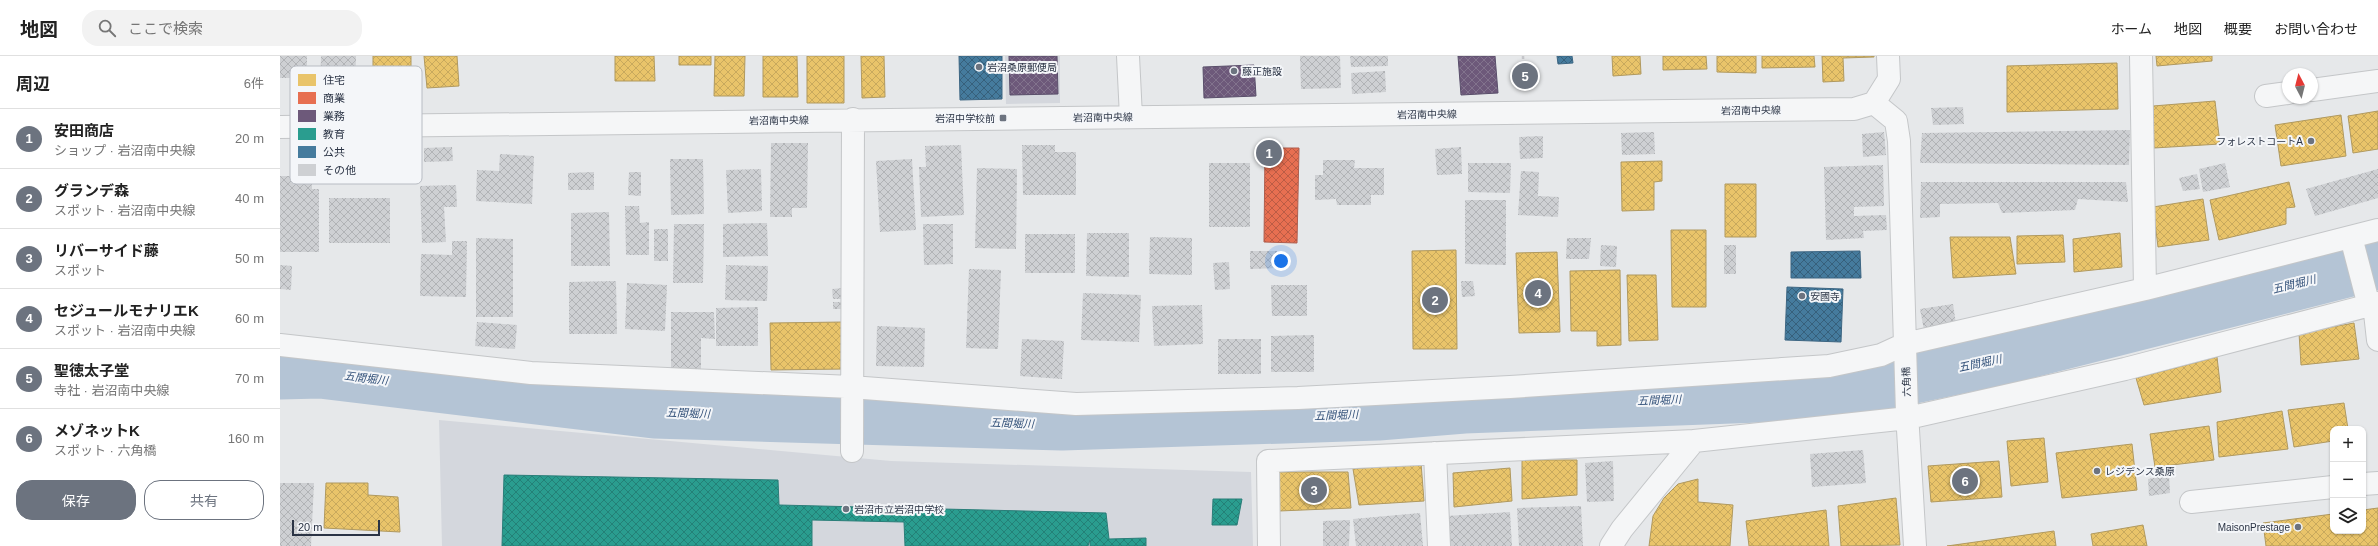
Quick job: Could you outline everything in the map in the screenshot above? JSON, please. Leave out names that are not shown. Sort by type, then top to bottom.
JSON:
[{"type":"street","points":[[1128,56],[1131,117]]},
{"type":"street","points":[[1874,103],[1889,79],[1888,56]]},
{"type":"street","points":[[2141,56],[2145,289]]},
{"type":"street","points":[[2318,89],[2378,81]]},
{"type":"street","points":[[2266,96],[2282,94]]},
{"type":"street","name":"岩沼南中央線","points":[[422,125],[1854,109],[1874,103]]},
{"type":"street","name":"六角橋","points":[[1874,103],[1896,121],[1899,141],[1907,416],[1915,546]]},
{"type":"street","points":[[852,451],[853,119]]},
{"type":"street","name":"岩沼南中央線","points":[[280,127],[290,127]]},
{"type":"street","points":[[280,345],[531,373],[1076,404],[1298,398],[1510,387],[1829,366],[1881,355],[1905,347],[2352,240],[2378,230]]},
{"type":"street","points":[[2352,240],[2371,301],[2378,340]]},
{"type":"street","points":[[1269,546],[1268,461],[1694,441],[1907,416],[2125,369],[2371,301]]},
{"type":"street","points":[[1611,546],[1622,529],[1694,441]]},
{"type":"street","points":[[1435,453],[1439,546]]},
{"type":"street","points":[[2366,484],[2378,482]]},
{"type":"street","points":[[2191,502],[2330,487]]},
{"type":"shaded area","points":[[1005,56],[1060,56],[1060,103],[1006,104]]},
{"type":"shaded area","name":"岩沼市立岩沼中学校","points":[[439,420],[891,461],[1251,472],[1253,546],[442,546]]},
{"type":"building: 住宅","points":[[373,56],[411,56],[411,66],[373,66]]},
{"type":"building: 住宅","points":[[424,56],[457,56],[459,86],[427,88]]},
{"type":"building: 住宅","points":[[615,56],[654,56],[655,81],[615,81]]},
{"type":"building: 住宅","points":[[679,56],[711,56],[711,65],[679,65]]},
{"type":"building: 住宅","points":[[715,56],[745,56],[744,96],[714,96]]},
{"type":"building: 住宅","points":[[763,56],[797,56],[798,97],[763,97]]},
{"type":"building: 住宅","points":[[807,56],[844,56],[844,103],[807,103]]},
{"type":"building: 住宅","points":[[861,56],[884,56],[885,97],[862,98]]},
{"type":"building: 住宅","points":[[1612,56],[1640,56],[1641,74],[1613,76]]},
{"type":"building: 住宅","points":[[1663,56],[1706,56],[1707,69],[1663,70]]},
{"type":"building: 住宅","points":[[1717,56],[1756,56],[1756,73],[1717,72]]},
{"type":"building: 住宅","points":[[1762,56],[1814,56],[1815,67],[1762,68]]},
{"type":"building: 住宅","points":[[1822,56],[1874,57],[1843,58],[1844,81],[1823,82]]},
{"type":"building: 住宅","points":[[2156,56],[2212,56],[2212,61],[2157,66]]},
{"type":"building: 住宅","points":[[2117,63],[2118,109],[2007,112],[2007,66]]},
{"type":"building: 住宅","points":[[2215,101],[2220,144],[2154,148],[2153,106]]},
{"type":"building: 住宅","points":[[2378,111],[2378,149],[2353,153],[2348,116]]},
{"type":"building: 住宅","name":"フォレストコートA","points":[[2341,115],[2346,156],[2281,166],[2275,125]]},
{"type":"building: 住宅","points":[[1662,161],[1662,181],[1654,182],[1654,210],[1622,211],[1621,162]]},
{"type":"building: 住宅","points":[[2289,182],[2295,207],[2286,208],[2286,224],[2219,240],[2210,200]]},
{"type":"building: 住宅","points":[[1725,184],[1756,184],[1756,237],[1725,237]]},
{"type":"building: 住宅","points":[[2203,199],[2209,240],[2158,247],[2153,207]]},
{"type":"building: 住宅","points":[[1671,230],[1706,230],[1706,307],[1672,307]]},
{"type":"building: 住宅","points":[[2120,233],[2122,267],[2074,272],[2073,239]]},
{"type":"building: 住宅","points":[[2063,235],[2065,262],[2017,264],[2017,236]]},
{"type":"building: 住宅","points":[[1950,237],[2010,237],[2016,274],[1953,278]]},
{"type":"building: 住宅","points":[[1456,250],[1457,349],[1413,349],[1412,251]]},
{"type":"building: 住宅","points":[[1557,252],[1560,332],[1519,333],[1516,253]]},
{"type":"building: 住宅","points":[[1620,270],[1621,345],[1597,346],[1597,331],[1571,331],[1570,271]]},
{"type":"building: 住宅","points":[[1627,275],[1656,275],[1658,340],[1629,341]]},
{"type":"building: 住宅","points":[[844,322],[845,369],[771,370],[770,323]]},
{"type":"building: 住宅","points":[[2354,323],[2359,359],[2301,365],[2299,333]]},
{"type":"building: 住宅","points":[[2217,357],[2221,392],[2144,405],[2136,378]]},
{"type":"building: 住宅","points":[[2344,403],[2348,426],[2330,426],[2330,441],[2294,447],[2288,410]]},
{"type":"building: 住宅","points":[[2282,411],[2288,449],[2219,457],[2217,422]]},
{"type":"building: 住宅","points":[[2209,426],[2214,460],[2155,467],[2150,434]]},
{"type":"building: 住宅","points":[[2044,438],[2048,482],[2011,486],[2007,441]]},
{"type":"building: 住宅","name":"レジデンス桑原","points":[[2132,444],[2137,490],[2062,498],[2056,453]]},
{"type":"building: 住宅","points":[[1522,460],[1577,460],[1577,495],[1522,499]]},
{"type":"building: 住宅","points":[[1999,461],[2002,497],[1931,502],[1928,466]]},
{"type":"building: 住宅","points":[[1421,463],[1424,501],[1359,505],[1353,469]]},
{"type":"building: 住宅","points":[[1510,468],[1512,501],[1454,507],[1453,473]]},
{"type":"building: 住宅","points":[[1278,472],[1348,472],[1351,508],[1279,511]]},
{"type":"building: 住宅","points":[[1698,479],[1698,502],[1733,505],[1730,546],[1649,546],[1653,516],[1664,498],[1678,484]]},
{"type":"building: 住宅","points":[[326,483],[368,483],[368,495],[398,497],[400,532],[324,528]]},
{"type":"building: 住宅","points":[[1896,498],[1900,545],[1841,546],[1838,506]]},
{"type":"building: 住宅","name":"MaisonPrestage","points":[[2378,508],[2378,546],[2266,546],[2263,523],[2330,514],[2330,534],[2366,534],[2366,510]]},
{"type":"building: 住宅","points":[[1826,510],[1829,546],[1749,546],[1746,521]]},
{"type":"building: 住宅","points":[[2143,525],[2147,546],[2093,546],[2091,534]]},
{"type":"building: 住宅","points":[[2054,531],[2056,546],[1947,546]]},
{"type":"building: 商業","points":[[1265,148],[1299,148],[1297,243],[1264,242]]},
{"type":"building: 業務","points":[[1009,56],[1057,56],[1058,94],[1010,95]]},
{"type":"building: 業務","points":[[1458,56],[1495,56],[1498,93],[1461,95]]},
{"type":"building: 業務","points":[[1254,65],[1256,96],[1204,98],[1203,67]]},
{"type":"building: 教育","points":[[504,475],[778,480],[779,505],[1106,513],[1109,539],[1146,538],[1146,546],[1090,546],[1090,540],[1088,546],[905,546],[904,522],[812,520],[812,546],[502,546]]},
{"type":"building: 教育","points":[[1213,499],[1242,499],[1237,525],[1212,525]]},
{"type":"building: 公共","points":[[959,56],[1002,56],[1002,99],[960,100]]},
{"type":"building: 公共","points":[[1557,56],[1572,56],[1573,63],[1558,64]]},
{"type":"building: 公共","points":[[1860,251],[1861,278],[1791,278],[1791,252]]},
{"type":"building: 公共","points":[[1787,287],[1843,289],[1841,342],[1785,340]]},
{"type":"building: その他","points":[[280,56],[307,56],[307,66],[290,66],[290,78],[280,78]]},
{"type":"building: その他","points":[[321,56],[356,56],[356,66],[321,66]]},
{"type":"building: その他","points":[[1300,56],[1340,56],[1341,88],[1301,89]]},
{"type":"building: その他","points":[[1350,56],[1388,56],[1388,66],[1351,67]]},
{"type":"building: その他","points":[[1385,71],[1386,92],[1352,94],[1351,73]]},
{"type":"building: その他","points":[[1963,107],[1964,124],[1933,125],[1931,108]]},
{"type":"building: その他","points":[[2130,130],[2129,165],[1920,163],[1922,133]]},
{"type":"building: その他","points":[[1654,132],[1655,154],[1622,155],[1621,133]]},
{"type":"building: その他","points":[[1884,132],[1886,155],[1863,157],[1862,134]]},
{"type":"building: その他","points":[[1543,136],[1543,158],[1520,159],[1519,137]]},
{"type":"building: その他","points":[[771,143],[808,143],[807,208],[792,208],[792,217],[770,217]]},
{"type":"building: その他","points":[[961,145],[964,215],[921,217],[919,167],[926,167],[925,146]]},
{"type":"building: その他","points":[[1022,145],[1055,145],[1055,152],[1076,152],[1076,195],[1023,195]]},
{"type":"building: その他","points":[[452,147],[453,161],[424,162],[424,148]]},
{"type":"building: その他","points":[[1461,147],[1462,174],[1437,175],[1435,149]]},
{"type":"building: その他","points":[[500,154],[534,156],[532,204],[476,201],[477,170],[499,171]]},
{"type":"building: その他","points":[[670,159],[703,159],[704,214],[671,215]]},
{"type":"building: その他","points":[[912,159],[916,230],[880,232],[876,161]]},
{"type":"building: その他","points":[[1323,160],[1355,160],[1354,168],[1384,168],[1384,195],[1371,195],[1371,205],[1337,205],[1336,199],[1315,200],[1315,175],[1323,175]]},
{"type":"building: その他","points":[[1209,163],[1250,163],[1250,227],[1209,227]]},
{"type":"building: その他","points":[[1468,163],[1511,163],[1510,193],[1468,192]]},
{"type":"building: その他","points":[[2225,163],[2230,187],[2203,192],[2199,169]]},
{"type":"building: その他","points":[[1883,165],[1884,206],[1854,207],[1854,216],[1886,215],[1887,230],[1863,231],[1864,238],[1826,240],[1824,167]]},
{"type":"building: その他","points":[[977,168],[1017,169],[1016,249],[975,248]]},
{"type":"building: その他","points":[[761,169],[762,211],[728,213],[726,170]]},
{"type":"building: その他","points":[[2378,169],[2378,198],[2315,216],[2306,189]]},
{"type":"building: その他","points":[[1521,171],[1539,172],[1538,196],[1559,197],[1558,217],[1518,215]]},
{"type":"building: その他","points":[[594,172],[594,190],[568,190],[568,173]]},
{"type":"building: その他","points":[[629,172],[641,172],[641,196],[628,195]]},
{"type":"building: その他","points":[[2197,174],[2200,189],[2183,191],[2179,178]]},
{"type":"building: その他","points":[[280,176],[290,176],[290,184],[312,184],[312,189],[319,189],[319,252],[280,252]]},
{"type":"building: その他","points":[[1921,182],[2126,182],[2128,202],[2078,199],[2075,210],[2002,213],[1998,203],[1940,204],[1940,217],[1920,218]]},
{"type":"building: その他","points":[[456,185],[457,207],[444,207],[446,242],[422,243],[420,186]]},
{"type":"building: その他","points":[[329,198],[390,198],[390,243],[329,243]]},
{"type":"building: その他","points":[[1465,200],[1506,200],[1506,265],[1465,264]]},
{"type":"building: その他","points":[[625,206],[639,206],[640,223],[649,222],[649,255],[626,255]]},
{"type":"building: その他","points":[[609,212],[610,266],[571,266],[571,213]]},
{"type":"building: その他","points":[[767,223],[768,256],[723,257],[723,224]]},
{"type":"building: その他","points":[[674,224],[704,224],[703,283],[673,283]]},
{"type":"building: その他","points":[[923,224],[953,224],[953,264],[924,265]]},
{"type":"building: その他","points":[[654,229],[668,229],[668,261],[654,261]]},
{"type":"building: その他","points":[[1087,233],[1129,233],[1129,277],[1086,276]]},
{"type":"building: その他","points":[[1025,234],[1075,234],[1075,273],[1025,273]]},
{"type":"building: その他","points":[[1150,237],[1192,238],[1192,275],[1149,274]]},
{"type":"building: その他","points":[[476,238],[513,239],[513,317],[476,317]]},
{"type":"building: その他","points":[[1567,238],[1591,238],[1589,259],[1566,259]]},
{"type":"building: その他","points":[[452,241],[467,241],[466,297],[420,296],[421,254],[452,255]]},
{"type":"building: その他","points":[[1601,245],[1617,246],[1616,267],[1600,266]]},
{"type":"building: その他","points":[[1724,245],[1736,245],[1736,274],[1724,274]]},
{"type":"building: その他","points":[[1250,251],[1277,251],[1277,268],[1250,269]]},
{"type":"building: その他","points":[[1229,262],[1230,289],[1215,290],[1213,263]]},
{"type":"building: その他","points":[[280,265],[292,266],[291,290],[280,289]]},
{"type":"building: その他","points":[[726,265],[768,266],[767,301],[725,300]]},
{"type":"building: その他","points":[[969,269],[1001,270],[998,349],[966,348]]},
{"type":"building: その他","points":[[616,281],[617,334],[569,334],[569,282]]},
{"type":"building: その他","points":[[1461,281],[1473,281],[1475,296],[1462,297]]},
{"type":"building: その他","points":[[627,283],[667,285],[665,331],[625,329]]},
{"type":"building: その他","points":[[1271,285],[1307,285],[1307,316],[1272,316]]},
{"type":"building: その他","points":[[843,288],[844,299],[833,299],[832,289]]},
{"type":"building: その他","points":[[1083,293],[1141,295],[1139,342],[1081,340]]},
{"type":"building: その他","points":[[833,302],[843,302],[843,309],[833,309]]},
{"type":"building: その他","points":[[1953,304],[1956,324],[1924,330],[1920,309]]},
{"type":"building: その他","points":[[1202,305],[1203,344],[1154,346],[1152,306]]},
{"type":"building: その他","points":[[758,307],[758,346],[716,346],[716,308]]},
{"type":"building: その他","points":[[671,312],[714,312],[715,339],[701,338],[701,374],[671,374]]},
{"type":"building: その他","points":[[477,322],[517,325],[515,349],[475,346]]},
{"type":"building: その他","points":[[877,326],[925,328],[924,367],[876,366]]},
{"type":"building: その他","points":[[1314,335],[1314,372],[1271,372],[1271,336]]},
{"type":"building: その他","points":[[1022,339],[1064,341],[1062,379],[1020,376]]},
{"type":"building: その他","points":[[1218,339],[1261,339],[1261,374],[1218,374]]},
{"type":"building: その他","points":[[1863,450],[1866,483],[1812,487],[1810,454]]},
{"type":"building: その他","points":[[1613,461],[1614,501],[1587,502],[1585,463]]},
{"type":"building: その他","points":[[2169,475],[2170,493],[2149,496],[2148,479]]},
{"type":"building: その他","points":[[280,483],[314,483],[311,546],[280,546]]},
{"type":"building: その他","points":[[1581,506],[1583,546],[1519,546],[1517,508]]},
{"type":"building: その他","points":[[1510,512],[1512,546],[1449,546],[1447,516]]},
{"type":"building: その他","points":[[1420,513],[1423,546],[1356,546],[1353,519]]},
{"type":"building: その他","points":[[1350,520],[1349,546],[1323,546],[1323,521]]},
{"type":"waterway","name":"五間堀川","points":[[280,373],[320,372],[654,412],[1062,424],[1378,414],[1464,407],[1838,393],[2008,357],[2378,263]]},
{"type":"place","name":"岩沼桑原郵便局","points":[[979,67]]},
{"type":"place","name":"藤正施設","points":[[1234,71]]},
{"type":"place","name":"聖徳太子堂","points":[[1525,76]]},
{"type":"place","name":"岩沼中学校前","points":[[1003,118]]},
{"type":"place","name":"フォレストコートA","points":[[2311,141]]},
{"type":"place","name":"安田商店","points":[[1269,153]]},
{"type":"place","name":"セジュールモナリエK","points":[[1538,293]]},
{"type":"place","name":"安國寺","points":[[1802,296]]},
{"type":"place","name":"グランデ森","points":[[1435,300]]},
{"type":"place","name":"レジデンス桑原","points":[[2097,471]]},
{"type":"place","name":"メゾネットK","points":[[1965,481]]},
{"type":"place","name":"リバーサイド藤","points":[[1314,490]]},
{"type":"place","name":"岩沼市立岩沼中学校","points":[[846,509]]},
{"type":"place","name":"MaisonPrestage","points":[[2298,527]]}]
